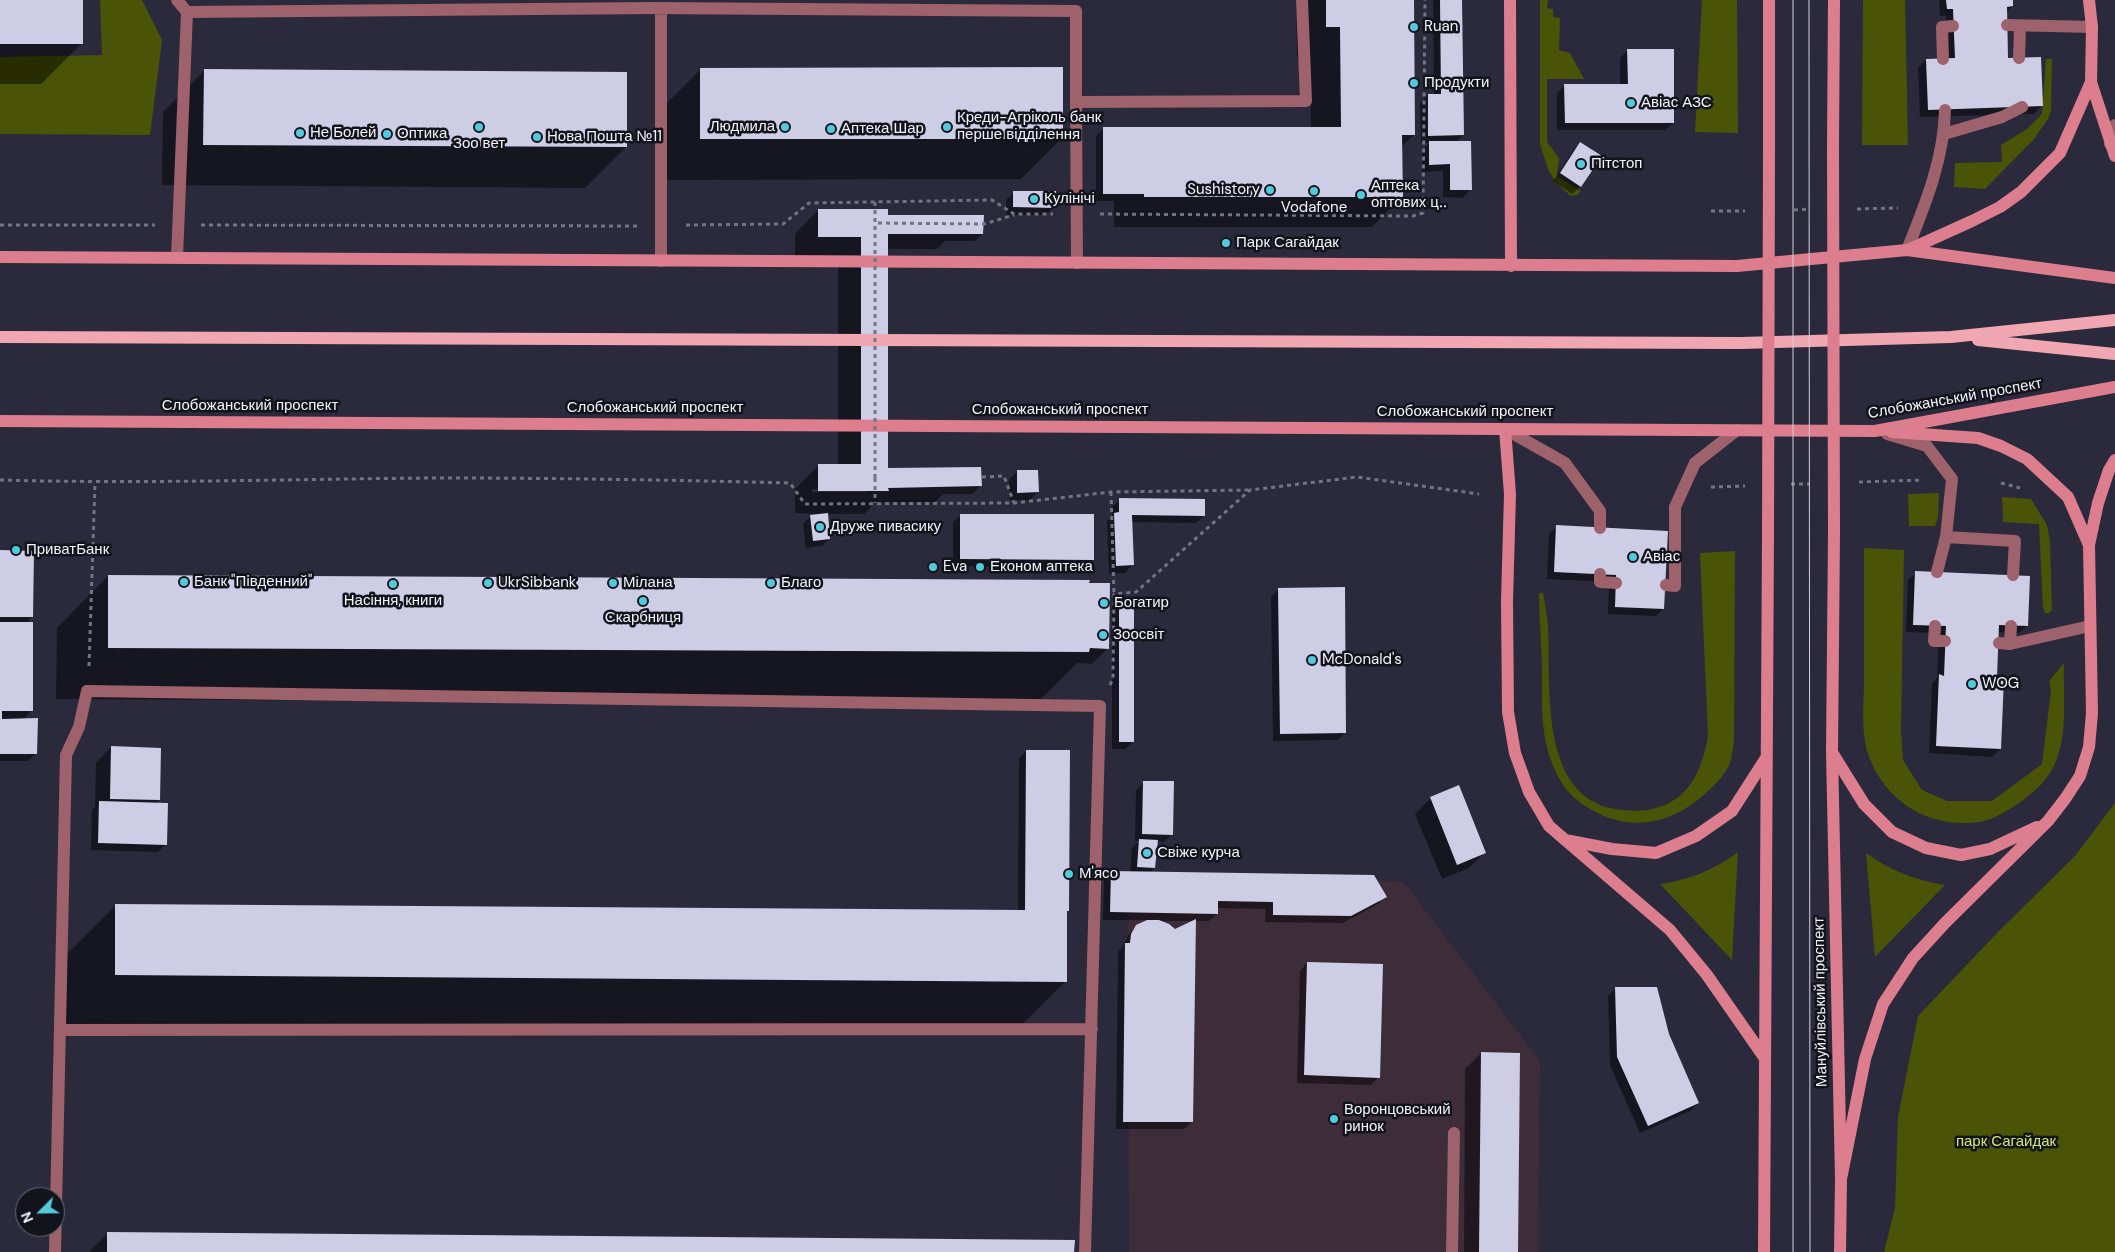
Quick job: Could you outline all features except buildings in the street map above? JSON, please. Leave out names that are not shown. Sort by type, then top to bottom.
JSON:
[{"type":"main road","points":[[1510,0],[1511,266]]},
{"type":"main road","points":[[1764,1252],[1769,0]]},
{"type":"main road","name":"Мануйлівський проспект","points":[[1834,0],[1832,752],[1841,1179],[1840,1252]]},
{"type":"main road","points":[[2089,0],[2092,27],[2091,82],[2112,150]]},
{"type":"main road","points":[[1907,250],[2000,207],[2021,192],[2060,153],[2091,82]]},
{"type":"main road","points":[[0,257],[1736,266],[1907,250],[2115,278]]},
{"type":"main road","points":[[0,336],[1731,343],[1951,337],[2115,320]]},
{"type":"main road","points":[[1951,337],[2115,354]]},
{"type":"main road","name":"Слобожанський проспект","points":[[0,421],[1875,431],[2115,387]]},
{"type":"main road","points":[[1505,429],[1510,494],[1507,610],[1508,712],[1521,772],[1529,792],[1537,810],[1549,826],[1670,930],[1707,975],[1764,1057]]},
{"type":"main road","points":[[1875,431],[1978,438],[2001,446],[2027,459],[2068,497],[2089,545]]},
{"type":"main road","points":[[1841,1179],[1865,1059],[1883,1004],[1919,951],[1951,916],[2048,821],[2080,776],[2089,747],[2092,713],[2089,545],[2098,502],[2109,470],[2115,460]]},
{"type":"main road","points":[[1832,752],[1864,804],[1892,832],[1926,848],[1961,855],[1990,849],[2048,821]]},
{"type":"main road","points":[[1563,839],[1612,849],[1656,852],[1680,843],[1696,836],[1732,811],[1767,757]]},
{"type":"lane","points":[[177,0],[187,12],[177,258]]},
{"type":"lane","points":[[1076,102],[1306,101],[1302,0]]},
{"type":"lane","points":[[187,12],[656,6],[1076,5],[1075,213],[1077,263]]},
{"type":"lane","points":[[656,6],[661,261]]},
{"type":"lane","points":[[2019,58],[2013,25],[2092,27]]},
{"type":"lane","points":[[1942,59],[1942,27],[1954,26]]},
{"type":"lane","points":[[1944,134],[2002,117],[2022,107]]},
{"type":"lane","points":[[1907,250],[1929,195],[1944,134],[1944,110]]},
{"type":"lane","points":[[2112,150],[2115,125]]},
{"type":"lane","points":[[1505,429],[1566,462],[1600,511],[1600,528]]},
{"type":"lane","points":[[1666,585],[1675,586],[1676,507],[1696,463],[1737,430]]},
{"type":"lane","points":[[1875,431],[1927,446],[1952,479],[1946,537],[1937,572]]},
{"type":"lane","points":[[1946,537],[2015,541],[2013,575]]},
{"type":"lane","points":[[1600,574],[1600,582],[1616,583]]},
{"type":"lane","points":[[1935,626],[1934,641],[1945,641]]},
{"type":"lane","points":[[2012,626],[2004,644],[2090,626]]},
{"type":"lane","points":[[55,1252],[66,755],[78,727],[87,691],[1100,706],[1085,1252]]},
{"type":"lane","points":[[60,1030],[1092,1029]]},
{"type":"lane","points":[[1452,1252],[1454,1133]]},
{"type":"path","points":[[875,224],[984,224],[1014,214],[1414,216],[1423,213],[1425,0]]},
{"type":"path","points":[[0,225],[661,226],[784,224],[810,203],[992,200],[1014,214]]},
{"type":"path","points":[[875,202],[875,503]]},
{"type":"path","points":[[982,477],[1004,476],[1014,503]]},
{"type":"path","points":[[0,480],[95,482],[446,478],[790,483],[805,504],[1014,503],[1111,492],[1250,490],[1358,477],[1479,494]]},
{"type":"path","points":[[87,691],[95,482]]},
{"type":"path","points":[[1114,594],[1136,592],[1250,490]]},
{"type":"path","points":[[1100,706],[1113,678],[1114,594],[1111,492]]},
{"type":"shaded area","name":"Воронцовський ринок","points":[[1128,876],[1403,881],[1540,1061],[1538,1252],[1129,1252]]},
{"type":"green space","points":[[100,0],[142,0],[162,40],[150,135],[0,134],[0,57],[102,55]]},
{"type":"green space","points":[[1540,0],[1548,0],[1547,8],[1553,9],[1553,17],[1560,18],[1559,50],[1570,53],[1584,79],[1547,79],[1547,142],[1559,158],[1557,176],[1581,191],[1577,195],[1571,196],[1556,183],[1548,169],[1540,144]]},
{"type":"green space","points":[[1702,0],[1737,0],[1738,133],[1695,132]]},
{"type":"green space","points":[[1863,0],[1905,0],[1908,145],[1862,145]]},
{"type":"green space","points":[[2046,59],[2052,59],[2051,111],[2048,119],[2034,139],[1985,189],[1954,187],[1955,163],[2002,162],[2001,145],[2027,129],[2042,114]]},
{"type":"green space","points":[[1939,493],[1938,517],[1935,526],[1909,526],[1908,494]]},
{"type":"green space","points":[[2002,497],[2031,499],[2047,525],[2050,541],[2052,610],[2049,613],[2045,613],[2043,608],[2039,524],[2003,522]]},
{"type":"green space","points":[[1864,548],[1904,550],[1901,730],[1903,760],[1922,790],[1947,801],[1992,801],[2042,764],[2051,690],[2049,681],[2064,663],[2064,725],[2060,750],[2056,761],[2050,774],[2036,790],[2000,815],[1984,821],[1961,823],[1928,817],[1913,810],[1899,800],[1878,775],[1867,750],[1864,730]]},
{"type":"green space","points":[[1735,551],[1734,741],[1728,767],[1718,781],[1696,801],[1669,817],[1639,823],[1623,822],[1592,810],[1582,804],[1566,789],[1553,767],[1549,754],[1542,715],[1539,593],[1543,593],[1548,627],[1550,706],[1554,734],[1561,761],[1572,783],[1590,800],[1615,809],[1636,811],[1656,808],[1678,797],[1693,781],[1702,760],[1708,736],[1700,553]]},
{"type":"green space","name":"парк Сагайдак","points":[[2115,803],[2115,1252],[1884,1252],[1895,1208],[1898,1117],[1918,1016],[1999,931],[2075,856]]},
{"type":"green space","points":[[1738,852],[1732,960],[1660,884],[1681,880],[1701,873],[1720,864]]},
{"type":"green space","points":[[1866,853],[1904,874],[1945,885],[1875,957]]},
{"type":"tram line","points":[[1793,0],[1793,1252]]},
{"type":"tram line","points":[[1809,0],[1810,1252]]},
{"type":"place","name":"Ruan","points":[[1414,27]]},
{"type":"place","name":"Продукти","points":[[1414,83]]},
{"type":"place","name":"Авіас АЗС","points":[[1631,103]]},
{"type":"place","name":"Зоо вет","points":[[479,127]]},
{"type":"place","name":"Людмила","points":[[785,127]]},
{"type":"place","name":"Креди-Агріколь банк перше відділення","points":[[947,127]]},
{"type":"place","name":"Аптека Шар","points":[[831,129]]},
{"type":"place","name":"Не Болей","points":[[300,133]]},
{"type":"place","name":"Оптика","points":[[387,134]]},
{"type":"place","name":"Нова Пошта №11","points":[[537,137]]},
{"type":"place","name":"Пітстоп","points":[[1581,164]]},
{"type":"place","name":"Sushistory","points":[[1270,190]]},
{"type":"place","name":"Vodafone","points":[[1314,191]]},
{"type":"place","name":"Аптека оптових ц‥","points":[[1361,195]]},
{"type":"place","name":"Кулінічі","points":[[1034,199]]},
{"type":"place","name":"Парк Сагайдак","points":[[1226,243]]},
{"type":"place","name":"Друже пивасику","points":[[820,527]]},
{"type":"place","name":"ПриватБанк","points":[[16,550]]},
{"type":"place","name":"Авіас","points":[[1633,557]]},
{"type":"place","name":"Eva","points":[[933,567]]},
{"type":"place","name":"Економ аптека","points":[[980,567]]},
{"type":"place","name":"Банк \"Пiвденний\"","points":[[184,582]]},
{"type":"place","name":"UkrSibbank","points":[[488,583]]},
{"type":"place","name":"Мілана","points":[[613,583]]},
{"type":"place","name":"Благо","points":[[771,583]]},
{"type":"place","name":"Насіння, книги","points":[[393,584]]},
{"type":"place","name":"Скарбниця","points":[[643,601]]},
{"type":"place","name":"Богатир","points":[[1104,603]]},
{"type":"place","name":"Зоосвіт","points":[[1103,635]]},
{"type":"place","name":"McDonald's","points":[[1312,660]]},
{"type":"place","name":"WOG","points":[[1972,684]]},
{"type":"place","name":"Свіже курча","points":[[1147,853]]},
{"type":"place","name":"М'ясо","points":[[1069,874]]},
{"type":"place","name":"Воронцовський ринок","points":[[1334,1119]]}]
